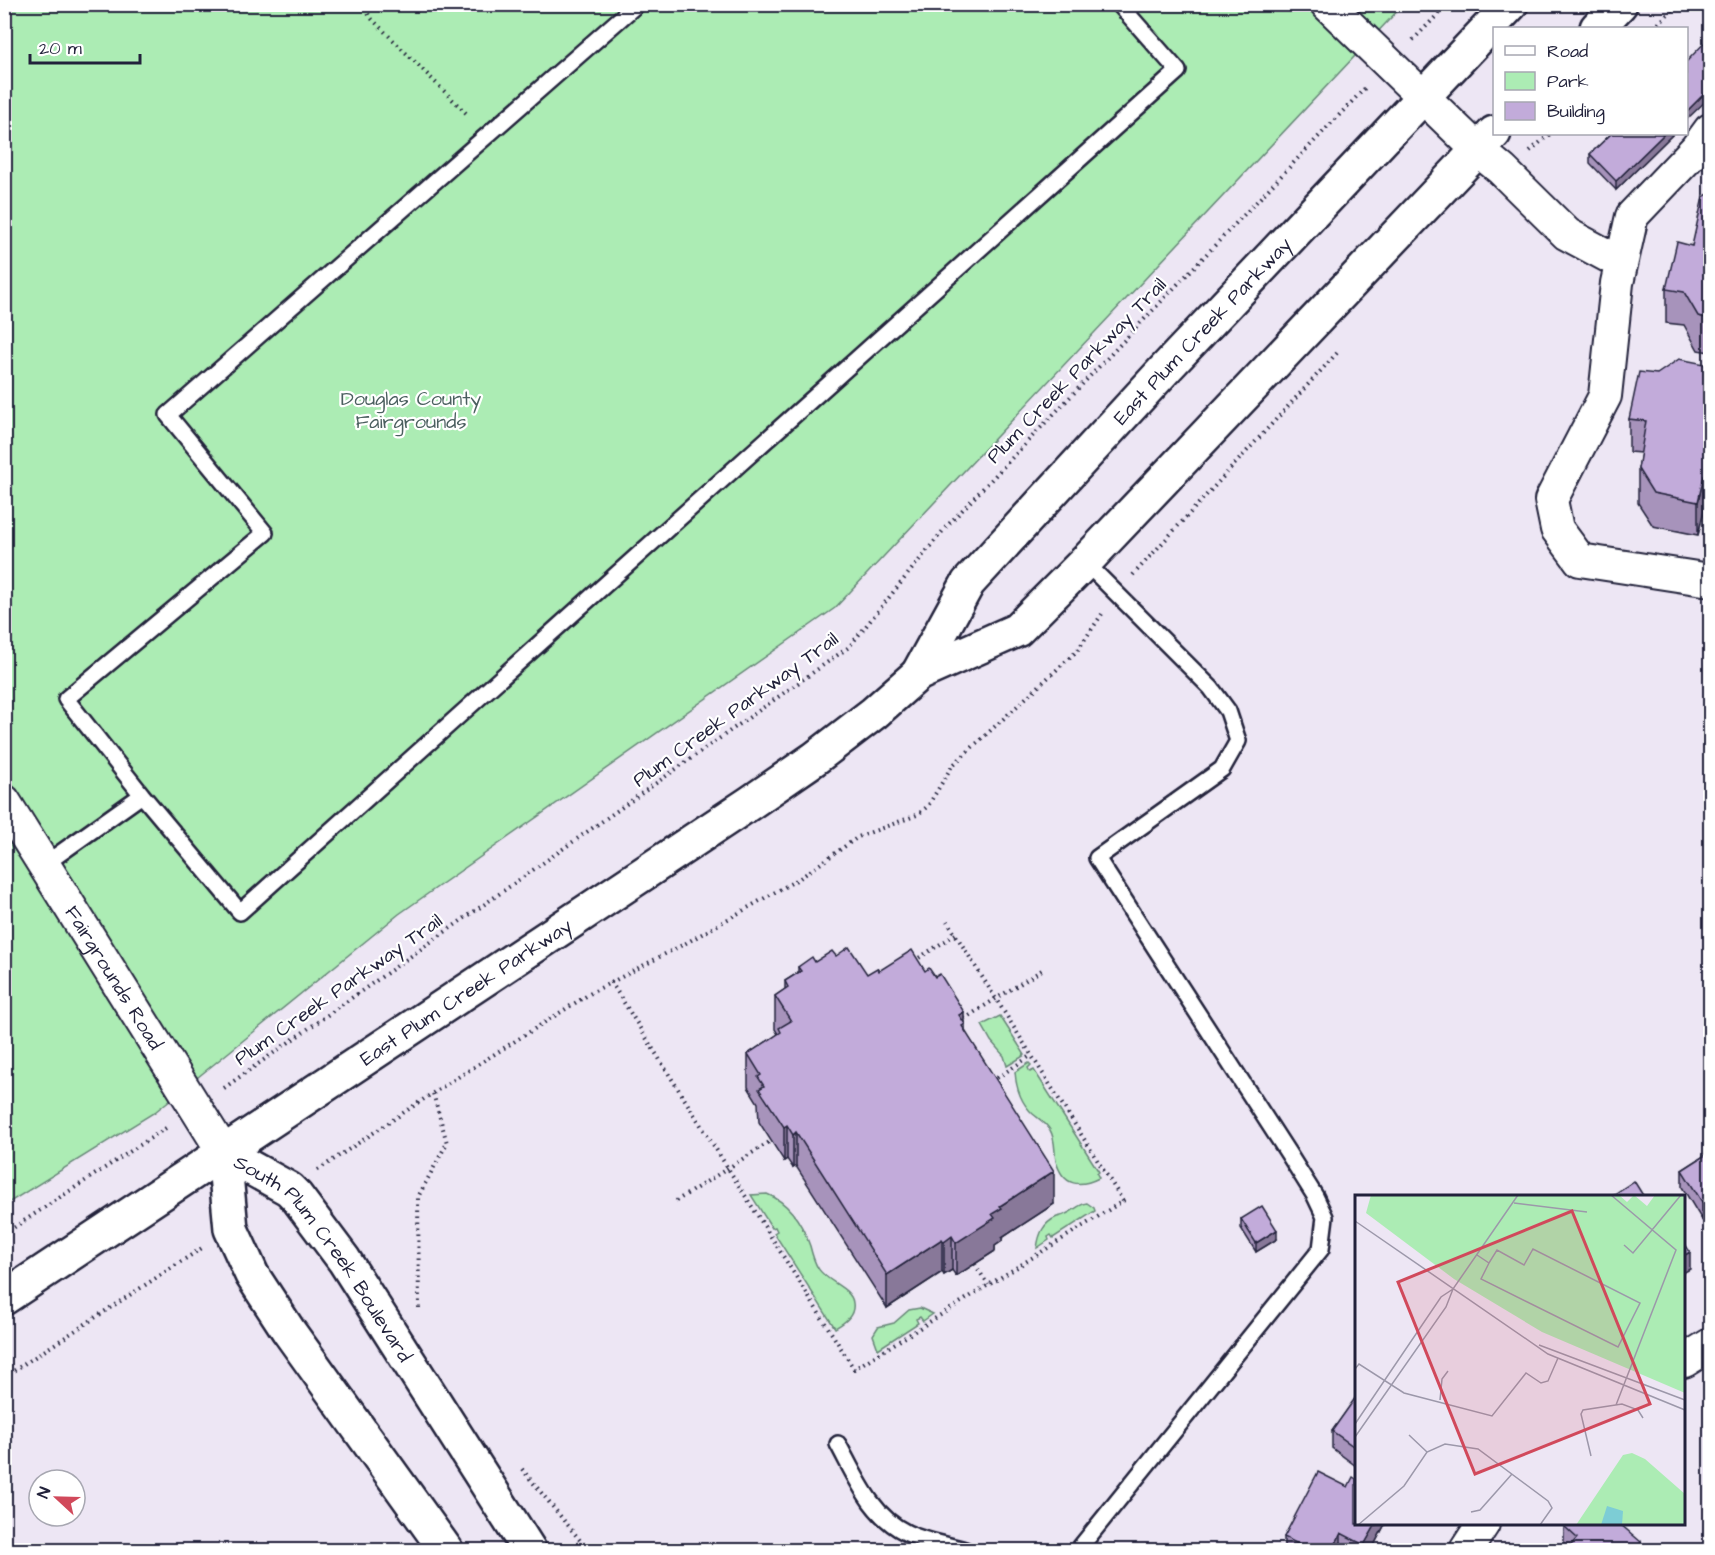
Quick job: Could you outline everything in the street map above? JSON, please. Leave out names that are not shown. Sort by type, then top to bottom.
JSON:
[{"type":"main road","name":"East Plum Creek Parkway","points":[[918,674],[968,583],[1183,351],[1512,4]]},
{"type":"main road","points":[[1598,27],[1620,4]]},
{"type":"main road","name":"East Plum Creek Parkway","points":[[4,1298],[768,790],[856,726],[918,674],[1017,630],[1085,562],[1486,142]]},
{"type":"main road","name":"South Plum Creek Boulevard","points":[[224,1153],[231,1229],[252,1275],[288,1330],[446,1551]]},
{"type":"main road","name":"South Plum Creek Boulevard","points":[[224,1153],[289,1189],[303,1205],[351,1270],[529,1551]]},
{"type":"street","points":[[1327,4],[1424,97],[1486,142],[1502,170],[1568,234],[1621,262]]},
{"type":"street","points":[[1710,130],[1696,149],[1632,216],[1617,283],[1605,396],[1551,500],[1557,529],[1580,560],[1710,580]]},
{"type":"street","name":"Fairgrounds Road","points":[[4,801],[224,1153]]},
{"type":"street","points":[[1685,1360],[1710,1345]]},
{"type":"street","points":[[1466,1551],[1482,1525]]},
{"type":"lane","points":[[637,4],[168,415],[265,533],[66,699],[142,795],[240,912],[1178,71],[1119,4]]},
{"type":"lane","points":[[1078,1551],[1321,1249],[1325,1216],[1288,1153],[1097,858],[1222,769],[1238,741],[1228,711],[1211,688],[1085,562]]},
{"type":"lane","points":[[45,864],[142,795]]},
{"type":"lane","points":[[838,1443],[868,1499],[884,1518],[906,1533],[965,1551]]},
{"type":"path","points":[[361,4],[372,19],[469,116]]},
{"type":"path","name":"Plum Creek Parkway Trail","points":[[4,1234],[195,1108],[849,647],[946,527],[1448,4]]},
{"type":"path","points":[[1655,27],[1678,4]]},
{"type":"path","points":[[611,982],[854,1369],[1123,1201],[947,921]]},
{"type":"path","points":[[910,963],[956,934]]},
{"type":"path","points":[[952,1027],[1045,968]]},
{"type":"path","points":[[989,1083],[1032,1055]]},
{"type":"path","points":[[419,1318],[418,1197],[447,1143],[433,1092]]},
{"type":"path","points":[[676,1201],[771,1142]]},
{"type":"path","points":[[975,1264],[988,1285]]},
{"type":"path","points":[[517,1461],[588,1551]]},
{"type":"green space","name":"Douglas County Fairgrounds","points":[[5,5],[1403,5],[835,608],[399,914],[155,1112],[5,1205]]},
{"type":"green space","points":[[1000,1016],[1025,1055],[1007,1066],[1004,1056],[991,1041],[982,1025]]},
{"type":"green space","points":[[1029,1063],[1030,1072],[1034,1070],[1099,1172],[1097,1174],[1099,1178],[1078,1184],[1063,1176],[1056,1161],[1050,1130],[1029,1110],[1018,1089],[1015,1072]]},
{"type":"green space","points":[[767,1194],[789,1208],[807,1238],[818,1268],[852,1298],[851,1315],[835,1328],[774,1233],[777,1231],[775,1227],[772,1228],[751,1195]]},
{"type":"green space","points":[[1087,1203],[1095,1211],[1053,1238],[1051,1235],[1048,1237],[1049,1240],[1037,1248],[1048,1222]]},
{"type":"green space","points":[[920,1308],[933,1314],[923,1321],[920,1317],[916,1319],[918,1323],[878,1349],[873,1335],[878,1327],[894,1323],[909,1310]]},
{"type":"building","points":[[1710,37],[1710,88],[1688,110],[1688,60]]},
{"type":"building","points":[[1610,135],[1663,135],[1616,181],[1590,154]]},
{"type":"building","points":[[1710,193],[1710,319],[1698,316],[1684,292],[1666,289],[1677,242],[1692,246],[1703,197]]},
{"type":"building","points":[[1679,359],[1710,365],[1710,478],[1704,476],[1698,502],[1653,493],[1638,469],[1646,421],[1629,419],[1639,372],[1657,374]]},
{"type":"building","points":[[849,947],[867,974],[877,968],[879,971],[912,950],[925,971],[929,968],[935,977],[940,974],[964,1012],[959,1015],[965,1024],[962,1026],[1054,1171],[1000,1206],[1002,1208],[992,1214],[995,1218],[956,1243],[952,1236],[944,1242],[942,1239],[887,1275],[796,1132],[793,1135],[787,1125],[784,1127],[759,1089],[764,1086],[758,1077],[761,1075],[748,1054],[781,1032],[779,1028],[791,1021],[775,996],[788,987],[785,981],[801,971],[798,967],[812,957],[815,962],[832,951],[836,956]]},
{"type":"building","points":[[1710,1152],[1710,1197],[1702,1202],[1682,1170]]},
{"type":"building","points":[[1634,1181],[1643,1195],[1613,1195]]},
{"type":"building","points":[[1262,1206],[1277,1230],[1256,1243],[1241,1219]]},
{"type":"building","points":[[1685,1244],[1690,1252],[1685,1255]]},
{"type":"building","points":[[1355,1398],[1355,1447],[1332,1431]]},
{"type":"building","points":[[1318,1472],[1348,1487],[1353,1477],[1355,1478],[1355,1525],[1375,1525],[1364,1545],[1341,1533],[1332,1551],[1312,1551],[1284,1537]]},
{"type":"building","points":[[1621,1525],[1641,1542],[1634,1551],[1566,1551],[1577,1538],[1564,1526]]}]
